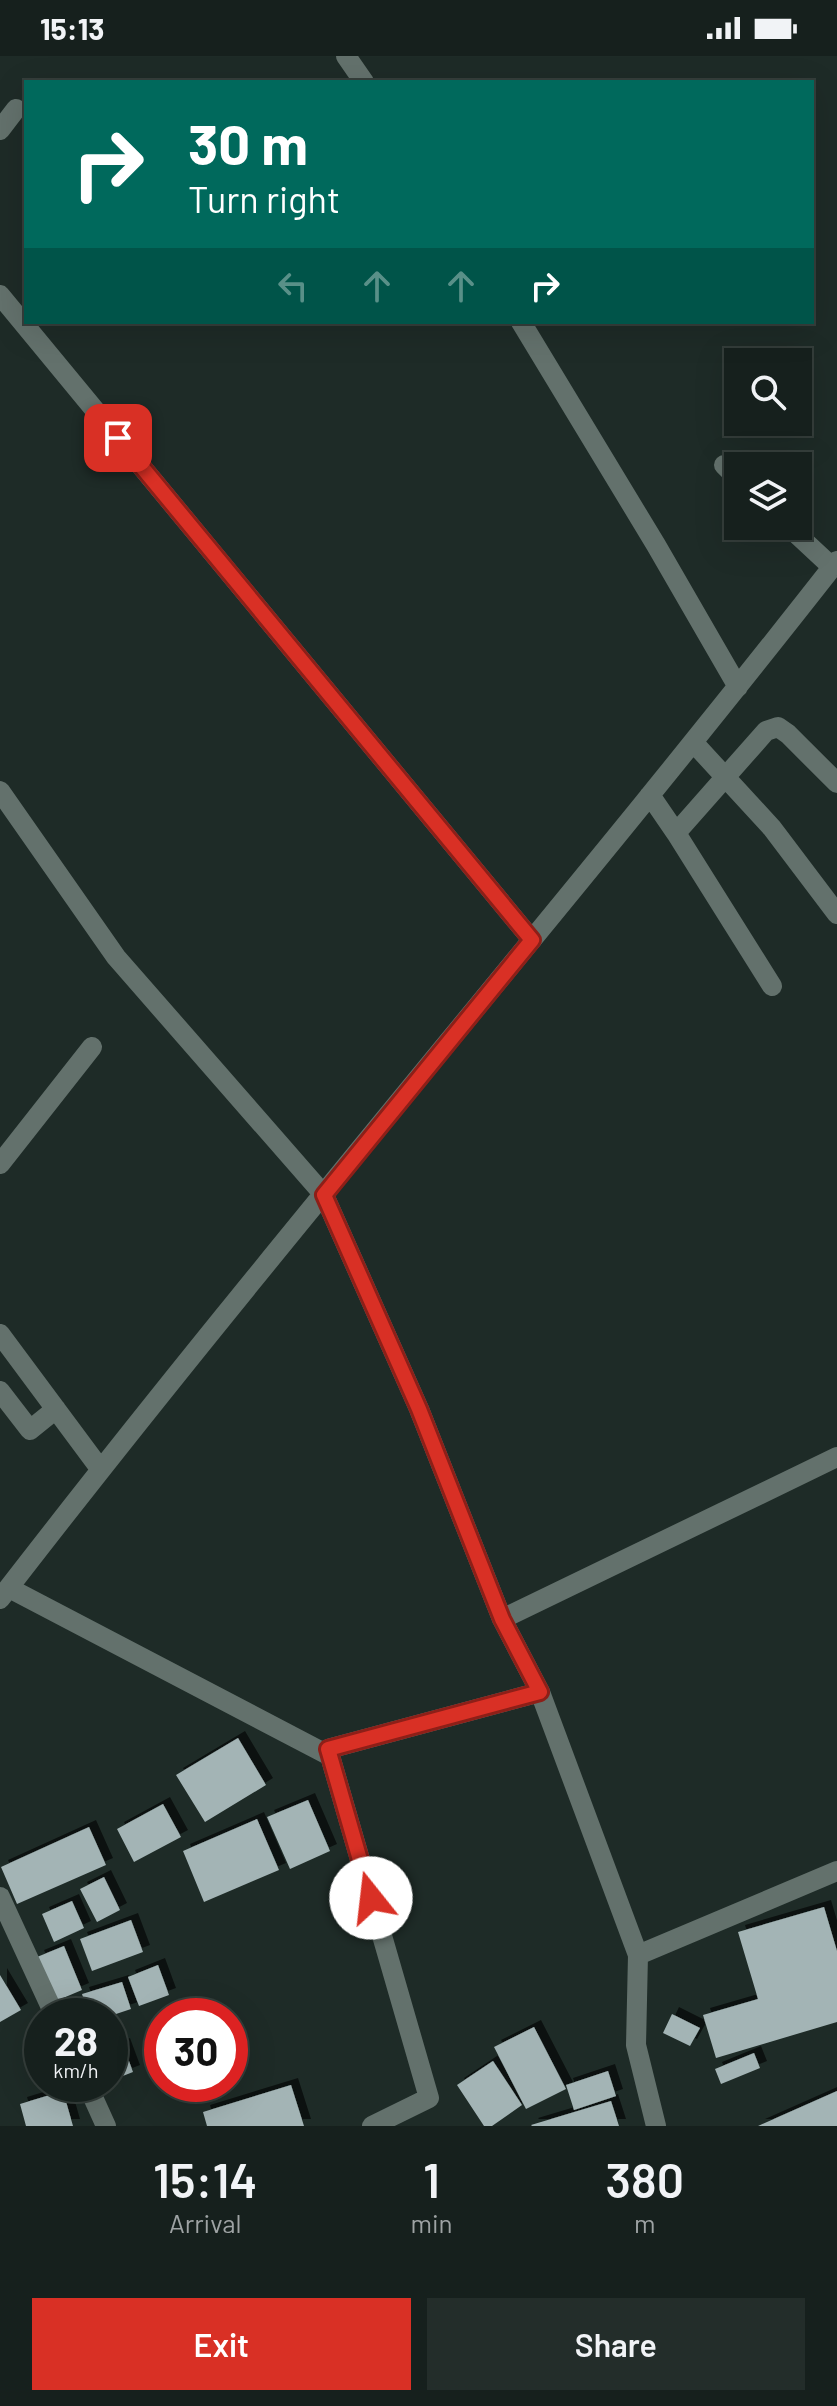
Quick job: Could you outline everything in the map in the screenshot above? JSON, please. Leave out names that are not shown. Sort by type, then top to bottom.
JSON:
[{"type":"street","points":[[346,56],[363,80]]},
{"type":"street","points":[[0,130],[16,109]]},
{"type":"street","points":[[0,295],[532,940]]},
{"type":"street","points":[[522,324],[738,687]]},
{"type":"street","points":[[330,1756],[4,1593],[738,687],[834,564],[805,540]]},
{"type":"street","points":[[676,833],[766,731],[778,727],[837,783]]},
{"type":"street","points":[[693,742],[772,828],[837,914]]},
{"type":"street","points":[[0,791],[116,957],[324,1195],[419,1409],[502,1619],[540,1692],[638,1955],[636,2045],[656,2126]]},
{"type":"street","points":[[650,795],[772,986]]},
{"type":"street","points":[[0,1164],[92,1047]]},
{"type":"street","points":[[0,1334],[101,1470]]},
{"type":"street","points":[[0,1391],[30,1430],[56,1409]]},
{"type":"street","points":[[502,1619],[837,1457]]},
{"type":"street","points":[[372,2126],[429,2098],[328,1749],[540,1692]]},
{"type":"street","points":[[638,1955],[837,1871]]},
{"type":"street","points":[[0,1897],[47,1998]]},
{"type":"street","points":[[95,2102],[106,2126]]},
{"type":"building","points":[[238,1738],[266,1785],[205,1822],[176,1775]]},
{"type":"building","points":[[308,1800],[330,1851],[290,1869],[267,1817]]},
{"type":"building","points":[[163,1804],[181,1837],[134,1862],[117,1829]]},
{"type":"building","points":[[257,1819],[279,1870],[204,1902],[183,1851]]},
{"type":"building","points":[[89,1827],[106,1865],[17,1904],[1,1867]]},
{"type":"building","points":[[104,1877],[120,1910],[97,1922],[80,1889]]},
{"type":"building","points":[[72,1901],[84,1928],[54,1942],[42,1914]]},
{"type":"building","points":[[824,1907],[837,1951],[837,2022],[716,2058],[703,2015],[758,1999],[738,1932]]},
{"type":"building","points":[[131,1920],[143,1952],[92,1971],[80,1939]]},
{"type":"building","points":[[64,1946],[82,1990],[55,1998],[37,1957]]},
{"type":"building","points":[[158,1965],[169,1995],[144,1998],[144,2004],[139,2006],[128,1977]]},
{"type":"building","points":[[0,1975],[21,2010],[0,2022]]},
{"type":"building","points":[[122,1982],[127,1998],[83,1998],[82,1994]]},
{"type":"building","points":[[672,2014],[700,2028],[690,2046],[663,2033]]},
{"type":"building","points":[[534,2027],[566,2089],[526,2109],[494,2047]]},
{"type":"building","points":[[754,2053],[760,2068],[721,2084],[715,2069]]},
{"type":"building","points":[[493,2061],[522,2105],[492,2126],[484,2126],[457,2085]]},
{"type":"building","points":[[608,2071],[616,2096],[574,2110],[566,2085]]},
{"type":"building","points":[[291,2085],[304,2126],[207,2126],[203,2112],[236,2102],[248,2102],[248,2098]]},
{"type":"building","points":[[837,2091],[837,2126],[758,2126]]},
{"type":"building","points":[[611,2101],[619,2126],[531,2125]]},
{"type":"building","points":[[66,2102],[73,2126],[26,2126],[20,2104]]},
{"type":"route","points":[[118,438],[532,940],[324,1195],[419,1409],[502,1619],[540,1692],[328,1749],[371,1898]]}]
